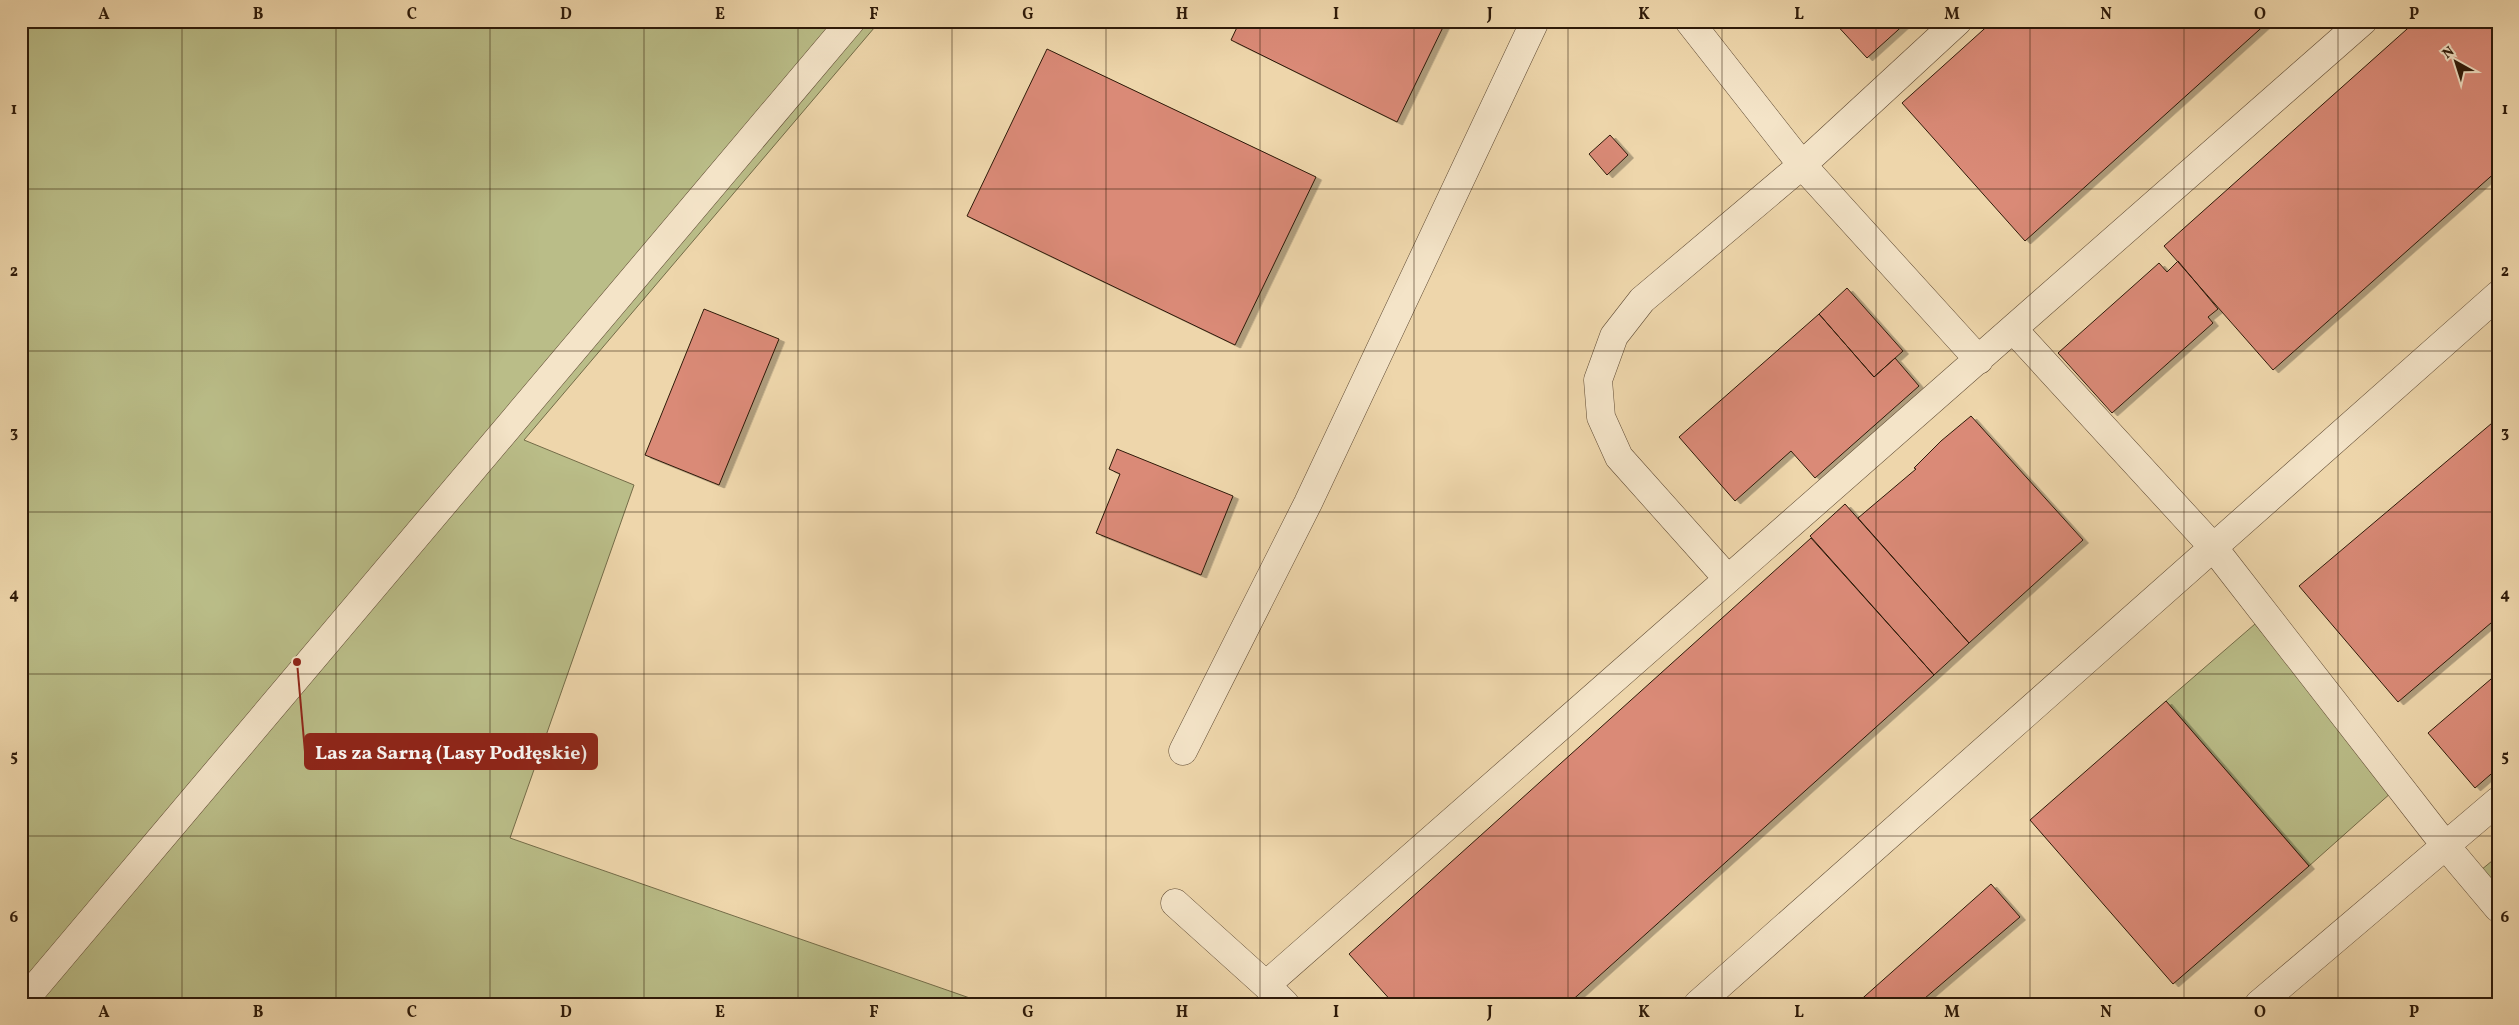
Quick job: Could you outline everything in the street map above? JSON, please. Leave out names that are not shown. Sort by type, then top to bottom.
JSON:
[{"type":"lane","points":[[21,1004],[852,21]]},
{"type":"lane","points":[[1183,750],[1308,503],[1535,21]]},
{"type":"lane","points":[[1689,21],[1802,165],[1979,360]]},
{"type":"lane","points":[[1728,579],[1619,457],[1601,417],[1598,380],[1614,336],[1642,300],[1802,165],[1958,21]]},
{"type":"lane","points":[[1175,903],[1275,994],[1728,579],[2363,21]]},
{"type":"lane","points":[[1698,1004],[2498,295]]},
{"type":"lane","points":[[2013,329],[2213,547],[2445,845],[2498,908]]},
{"type":"lane","points":[[2259,1004],[2498,801]]},
{"type":"green space","points":[[21,21],[880,21],[524,440],[634,485],[510,838],[987,1004],[21,1004]]},
{"type":"green space","points":[[2255,624],[2392,792],[2309,866],[2166,701]]},
{"type":"green space","points":[[2498,856],[2498,888],[2481,870]]},
{"type":"building","points":[[1240,21],[1446,21],[1397,122],[1231,40]]},
{"type":"building","points":[[1833,21],[1908,21],[1867,58]]},
{"type":"building","points":[[1993,21],[2269,21],[2025,241],[1902,103]]},
{"type":"building","points":[[2416,21],[2498,21],[2498,170],[2273,370],[2164,246]]},
{"type":"building","points":[[1047,49],[1316,177],[1235,345],[967,216]]},
{"type":"building","points":[[1610,135],[1628,155],[1607,175],[1589,154]]},
{"type":"building","points":[[2178,261],[2218,309],[2208,317],[2213,323],[2112,413],[2058,353],[2159,263],[2167,272]]},
{"type":"building","points":[[1847,288],[1903,351],[1874,377],[1819,314]]},
{"type":"building","points":[[704,309],[779,339],[719,485],[645,455]]},
{"type":"building","points":[[1819,314],[1874,377],[1895,358],[1919,386],[1815,478],[1791,451],[1735,501],[1679,437]]},
{"type":"building","points":[[1971,416],[2083,540],[1969,643],[1858,518],[1916,469],[1914,468],[1941,441]]},
{"type":"building","points":[[2498,418],[2498,617],[2398,702],[2299,586]]},
{"type":"building","points":[[1117,449],[1233,496],[1201,575],[1096,533],[1120,474],[1109,469]]},
{"type":"building","points":[[1845,504],[1969,643],[1934,675],[1810,536]]},
{"type":"building","points":[[1811,538],[1934,675],[1568,1004],[1394,1004],[1349,954]]},
{"type":"building","points":[[2498,673],[2498,768],[2475,788],[2428,733]]},
{"type":"building","points":[[2166,701],[2309,866],[2173,984],[2030,820]]},
{"type":"building","points":[[1991,884],[2020,917],[1918,1004],[1856,1004]]},
{"type":"place","name":"Las za Sarną (Lasy Podłęskie)","points":[[297,662]]}]
